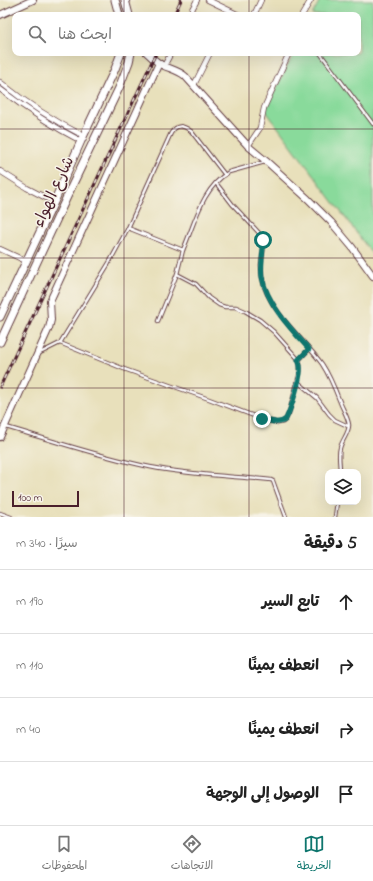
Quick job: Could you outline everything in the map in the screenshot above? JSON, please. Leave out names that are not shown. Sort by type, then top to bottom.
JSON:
[{"type":"main road","points":[[115,0],[118,12]]},
{"type":"main road","points":[[125,0],[128,12]]},
{"type":"main road","name":"شارع الهواء","points":[[0,317],[116,69],[120,56]]},
{"type":"main road","name":"شارع الهواء","points":[[0,342],[119,88],[131,56]]},
{"type":"street","points":[[0,15],[33,0]]},
{"type":"street","points":[[190,12],[196,0]]},
{"type":"street","points":[[208,0],[228,12]]},
{"type":"street","points":[[255,12],[261,0]]},
{"type":"street","points":[[304,12],[311,0]]},
{"type":"street","points":[[150,56],[161,65],[181,72],[248,146],[308,199],[331,222],[373,276]]},
{"type":"street","points":[[0,437],[49,328],[51,320],[50,301],[161,65],[168,56]]},
{"type":"street","points":[[194,85],[208,56]]},
{"type":"street","points":[[248,146],[260,128],[264,108],[288,56]]},
{"type":"street","points":[[0,82],[18,96],[82,139]]},
{"type":"street","points":[[0,89],[38,117],[60,130],[82,139]]},
{"type":"street","points":[[0,171],[23,186],[54,202]]},
{"type":"street","points":[[0,250],[26,261]]},
{"type":"lane","points":[[322,56],[373,124]]},
{"type":"lane","points":[[37,355],[60,343],[109,263],[128,228],[174,129],[179,126],[191,131],[225,174]]},
{"type":"lane","points":[[158,321],[177,274],[199,210],[216,182],[229,172],[266,161]]},
{"type":"lane","points":[[216,182],[233,205],[261,235],[264,246],[261,264],[262,276],[264,286],[273,305],[330,376],[349,426],[340,448],[340,469]]},
{"type":"lane","points":[[128,228],[184,250]]},
{"type":"lane","points":[[60,343],[124,369],[209,398],[262,419],[278,423],[283,422],[286,419],[298,382],[300,372],[298,360],[274,332],[260,320],[245,310],[236,307],[219,305],[209,298],[196,284],[177,274]]},
{"type":"lane","points":[[298,360],[309,349]]},
{"type":"lane","points":[[298,382],[317,398],[335,420],[349,426]]},
{"type":"lane","points":[[5,426],[67,446],[150,467],[194,473],[271,480],[273,481],[286,517]]},
{"type":"lane","points":[[334,517],[336,505]]},
{"type":"lane","points":[[0,513],[11,517]]},
{"type":"green space","points":[[320,0],[373,0],[373,255],[265,110],[292,56],[361,56],[361,12],[314,12]]},
{"type":"railway","points":[[175,12],[181,0]]},
{"type":"railway","points":[[0,387],[155,56]]},
{"type":"route","points":[[262,419],[278,423],[283,422],[286,419],[298,382],[300,365],[298,360],[309,349],[273,305],[264,286],[261,264],[264,246],[263,240]]}]
